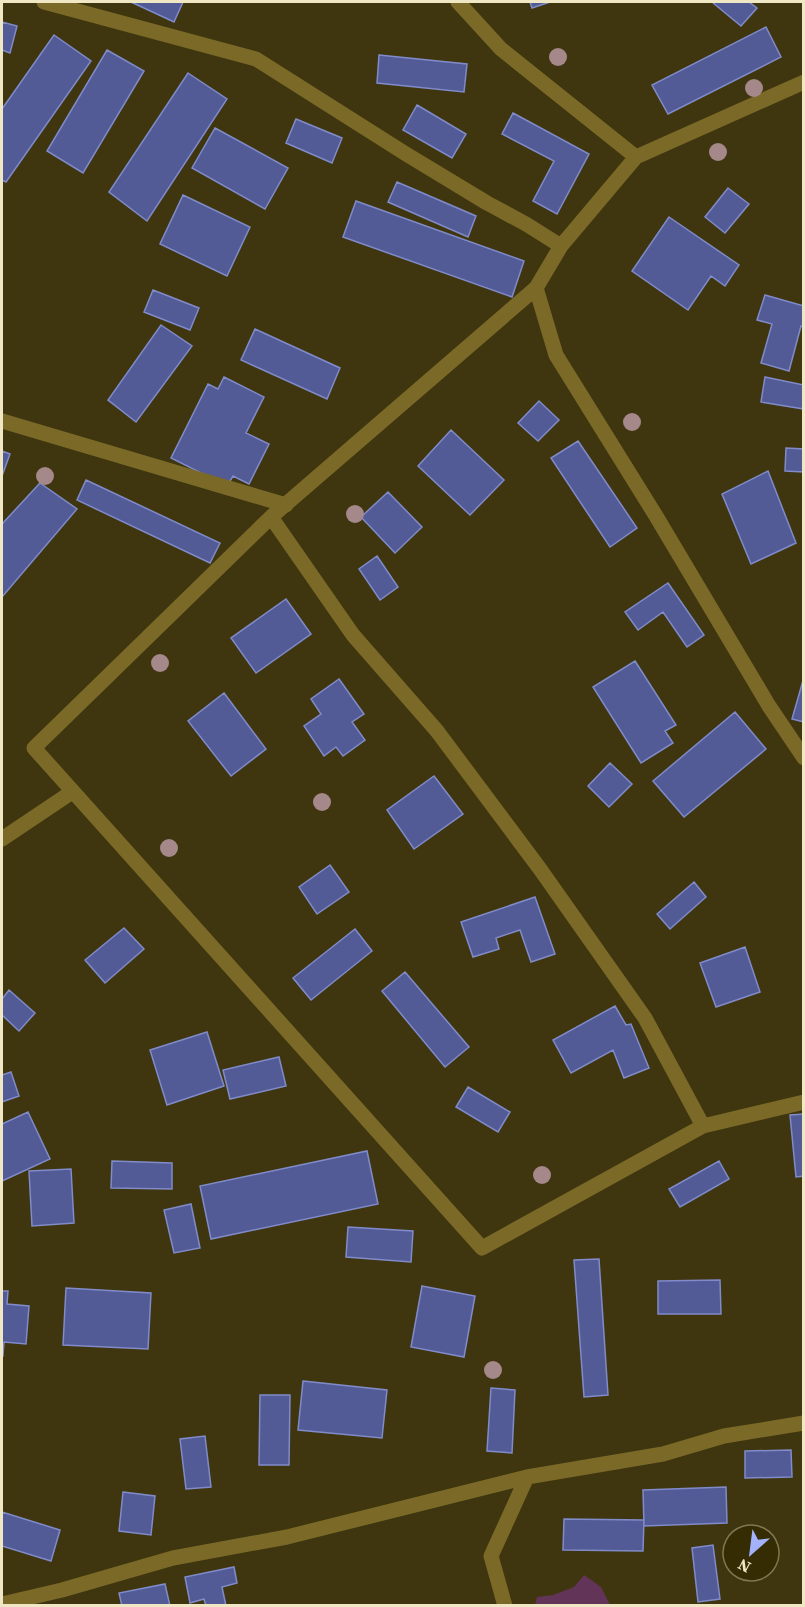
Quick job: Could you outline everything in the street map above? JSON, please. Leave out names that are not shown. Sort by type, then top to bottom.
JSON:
[{"type":"street","points":[[44,2],[256,59],[406,154],[561,246]]},
{"type":"street","points":[[458,2],[501,49],[636,157]]},
{"type":"street","points":[[804,82],[636,157],[561,246],[536,288],[271,517],[34,748],[482,1248],[703,1126],[804,1102]]},
{"type":"street","points":[[536,288],[556,355],[656,516],[769,706],[804,758]]},
{"type":"street","points":[[2,422],[286,505]]},
{"type":"street","points":[[271,517],[353,635],[436,731],[540,869],[645,1018],[703,1126]]},
{"type":"street","points":[[2,839],[72,792]]},
{"type":"street","points":[[2,1604],[62,1590],[173,1558],[287,1537],[527,1477],[663,1454],[724,1436],[804,1423]]},
{"type":"street","points":[[505,1605],[491,1556],[527,1477]]},
{"type":"shaded area","points":[[584,1575],[601,1587],[610,1605],[535,1605],[537,1597],[553,1595],[574,1587]]},
{"type":"building","points":[[131,2],[183,2],[174,22]]},
{"type":"building","points":[[530,2],[550,2],[532,8]]},
{"type":"building","points":[[712,2],[749,2],[757,8],[741,26]]},
{"type":"building","points":[[2,22],[17,26],[10,53],[2,50]]},
{"type":"building","points":[[766,27],[781,57],[668,114],[652,85]]},
{"type":"building","points":[[54,35],[91,61],[6,182],[2,180],[2,109]]},
{"type":"building","points":[[107,50],[144,71],[83,173],[47,151]]},
{"type":"building","points":[[379,55],[467,64],[464,92],[377,83]]},
{"type":"building","points":[[188,73],[227,99],[147,221],[109,192]]},
{"type":"building","points":[[417,105],[466,134],[452,158],[403,130]]},
{"type":"building","points":[[513,113],[589,154],[557,214],[533,201],[554,161],[502,134]]},
{"type":"building","points":[[296,119],[342,138],[332,163],[286,143]]},
{"type":"building","points":[[215,128],[288,168],[265,209],[192,168]]},
{"type":"building","points":[[397,182],[476,216],[468,237],[388,202]]},
{"type":"building","points":[[728,188],[749,204],[725,233],[705,217]]},
{"type":"building","points":[[183,195],[250,227],[227,276],[160,244]]},
{"type":"building","points":[[356,201],[524,261],[512,297],[343,237]]},
{"type":"building","points":[[669,217],[739,265],[725,286],[711,276],[688,310],[632,271]]},
{"type":"building","points":[[153,290],[199,308],[190,330],[144,312]]},
{"type":"building","points":[[765,295],[804,306],[804,327],[801,326],[789,371],[761,363],[772,324],[757,320]]},
{"type":"building","points":[[161,325],[192,346],[136,422],[108,400]]},
{"type":"building","points":[[255,329],[340,368],[327,399],[241,360]]},
{"type":"building","points":[[224,377],[264,397],[246,433],[269,444],[249,484],[233,476],[227,486],[171,458],[208,384],[218,389]]},
{"type":"building","points":[[765,377],[804,385],[804,409],[761,402]]},
{"type":"building","points":[[539,401],[559,420],[538,441],[518,423]]},
{"type":"building","points":[[451,430],[504,480],[470,515],[418,466]]},
{"type":"building","points":[[578,441],[637,528],[610,547],[551,458]]},
{"type":"building","points":[[786,448],[804,449],[804,472],[785,471]]},
{"type":"building","points":[[2,451],[10,454],[2,476]]},
{"type":"building","points":[[768,471],[796,543],[751,564],[722,494]]},
{"type":"building","points":[[86,480],[220,543],[210,563],[77,500]]},
{"type":"building","points":[[40,483],[77,509],[2,597],[2,524]]},
{"type":"building","points":[[388,492],[422,527],[395,553],[361,517]]},
{"type":"building","points":[[377,556],[398,587],[380,600],[359,569]]},
{"type":"building","points":[[668,583],[704,635],[687,647],[663,612],[638,630],[625,612]]},
{"type":"building","points":[[286,599],[311,634],[256,673],[231,638]]},
{"type":"building","points":[[635,661],[676,725],[665,731],[673,743],[641,763],[593,687]]},
{"type":"building","points":[[804,677],[804,722],[792,719]]},
{"type":"building","points":[[339,679],[364,714],[352,722],[365,740],[343,756],[336,747],[324,756],[304,726],[321,714],[311,699]]},
{"type":"building","points":[[224,693],[266,749],[231,776],[188,721]]},
{"type":"building","points":[[735,712],[766,749],[684,817],[653,781]]},
{"type":"building","points":[[610,763],[632,784],[609,807],[588,786]]},
{"type":"building","points":[[434,776],[463,814],[414,849],[387,810]]},
{"type":"building","points":[[330,865],[349,892],[317,914],[299,887]]},
{"type":"building","points":[[694,882],[706,897],[670,929],[657,914]]},
{"type":"building","points":[[535,897],[555,954],[531,962],[520,930],[496,938],[499,949],[473,957],[461,922]]},
{"type":"building","points":[[124,928],[144,949],[105,983],[85,960]]},
{"type":"building","points":[[355,929],[372,951],[311,1000],[293,978]]},
{"type":"building","points":[[745,947],[760,992],[716,1007],[700,963]]},
{"type":"building","points":[[405,972],[469,1047],[445,1067],[382,991]]},
{"type":"building","points":[[9,990],[35,1013],[19,1031],[2,1015],[2,999]]},
{"type":"building","points":[[615,1006],[626,1025],[631,1024],[649,1068],[624,1078],[613,1050],[571,1073],[553,1040]]},
{"type":"building","points":[[207,1032],[224,1086],[167,1105],[150,1050]]},
{"type":"building","points":[[279,1057],[286,1086],[230,1099],[223,1070]]},
{"type":"building","points":[[11,1072],[19,1096],[2,1102],[2,1075]]},
{"type":"building","points":[[468,1087],[510,1112],[498,1132],[456,1107]]},
{"type":"building","points":[[28,1112],[50,1159],[2,1181],[2,1124]]},
{"type":"building","points":[[804,1114],[804,1176],[796,1177],[790,1115]]},
{"type":"building","points":[[367,1151],[378,1204],[211,1239],[200,1186]]},
{"type":"building","points":[[112,1161],[172,1163],[172,1189],[111,1188]]},
{"type":"building","points":[[719,1161],[729,1179],[680,1207],[669,1189]]},
{"type":"building","points":[[71,1169],[74,1223],[32,1226],[29,1171]]},
{"type":"building","points":[[191,1204],[200,1248],[174,1253],[164,1210]]},
{"type":"building","points":[[348,1227],[413,1231],[411,1262],[346,1257]]},
{"type":"building","points":[[599,1259],[608,1395],[584,1397],[574,1260]]},
{"type":"building","points":[[720,1280],[721,1314],[658,1314],[658,1281]]},
{"type":"building","points":[[422,1286],[475,1296],[464,1357],[411,1347]]},
{"type":"building","points":[[66,1288],[151,1293],[148,1349],[63,1345]]},
{"type":"building","points":[[2,1291],[8,1291],[7,1304],[29,1306],[26,1344],[4,1342],[3,1356],[2,1356]]},
{"type":"building","points":[[303,1381],[387,1390],[382,1438],[298,1430]]},
{"type":"building","points":[[491,1388],[515,1390],[512,1453],[487,1451]]},
{"type":"building","points":[[260,1395],[290,1395],[289,1465],[259,1465]]},
{"type":"building","points":[[205,1436],[211,1487],[186,1489],[180,1439]]},
{"type":"building","points":[[791,1450],[792,1477],[745,1478],[745,1451]]},
{"type":"building","points":[[726,1487],[727,1523],[644,1526],[643,1490]]},
{"type":"building","points":[[123,1492],[155,1496],[151,1535],[119,1531]]},
{"type":"building","points":[[2,1512],[60,1530],[51,1561],[2,1546]]},
{"type":"building","points":[[564,1519],[644,1520],[643,1551],[563,1550]]},
{"type":"building","points":[[713,1545],[720,1599],[698,1602],[692,1548]]},
{"type":"building","points":[[234,1567],[237,1583],[222,1587],[226,1606],[206,1606],[204,1599],[190,1603],[185,1577]]},
{"type":"building","points":[[165,1584],[170,1606],[122,1606],[119,1593]]}]
